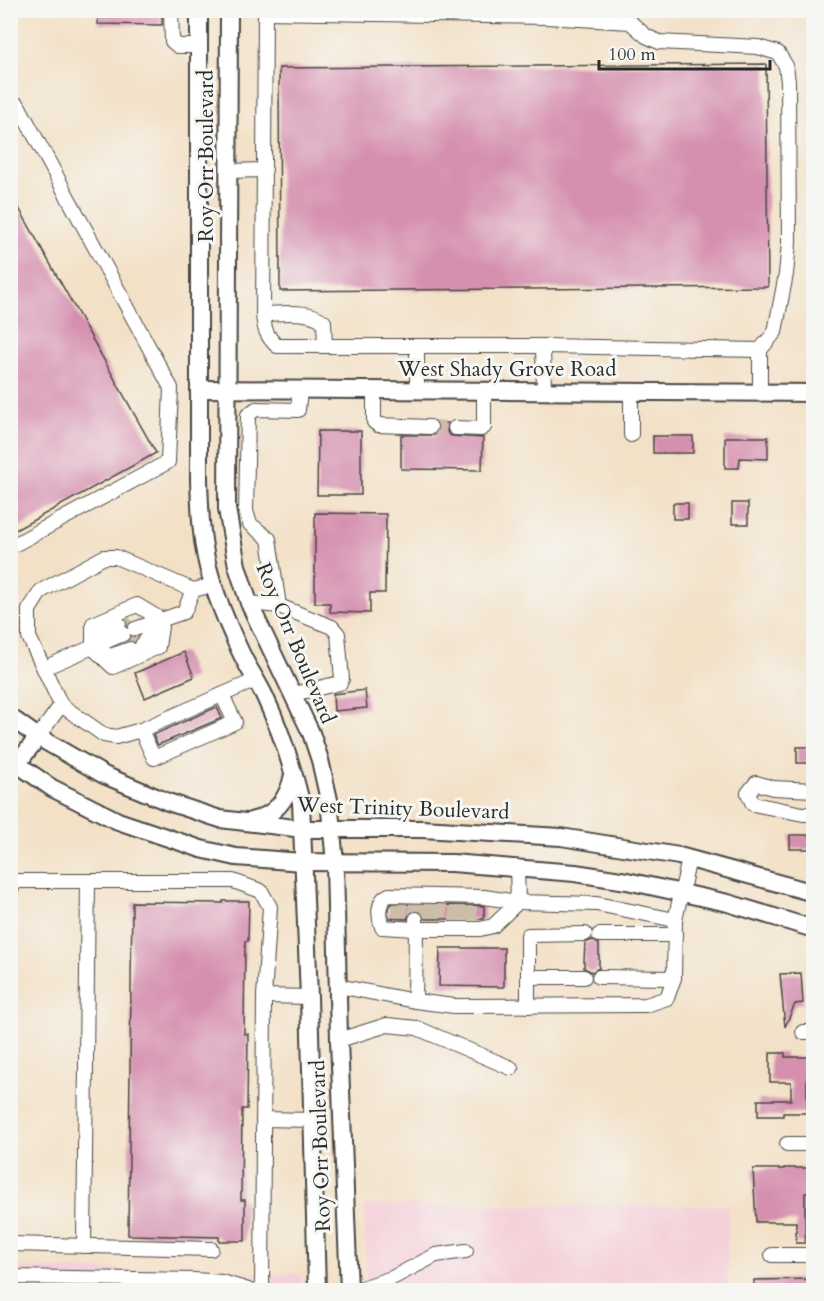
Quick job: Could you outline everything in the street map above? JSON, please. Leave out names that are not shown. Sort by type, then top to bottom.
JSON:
[{"type":"main road","name":"Roy Orr Boulevard","points":[[199,10],[199,480],[201,531],[214,585],[235,638],[284,741],[294,771],[300,802],[309,997],[317,1290]]},
{"type":"main road","name":"Roy Orr Boulevard","points":[[229,10],[227,508],[237,566],[249,603],[321,760],[329,800],[335,862],[339,1041],[349,1290]]},
{"type":"main road","name":"West Shady Grove Road","points":[[200,389],[813,393]]},
{"type":"main road","name":"West Trinity Boulevard","points":[[10,717],[38,737],[104,776],[168,802],[220,819],[303,829],[422,829],[548,836],[689,859],[813,893]]},
{"type":"main road","points":[[38,737],[14,761],[52,788],[129,824],[201,849],[236,857],[302,862],[452,863],[574,873],[627,880],[728,903],[813,929]]},
{"type":"main road","points":[[244,823],[274,812],[284,801],[290,789],[294,771]]},
{"type":"street","points":[[171,10],[172,41],[178,46],[199,46]]},
{"type":"street","points":[[760,350],[543,346],[277,346],[264,329],[263,314],[265,11],[546,17],[630,22],[646,36],[659,42],[758,47],[778,53],[786,66],[788,82],[789,243],[786,274],[775,332],[760,350],[760,393]]},
{"type":"street","points":[[10,101],[18,105],[171,388],[168,462],[10,547]]},
{"type":"street","points":[[229,171],[265,170]]},
{"type":"street","points":[[263,314],[319,317],[324,322],[325,346]]},
{"type":"street","points":[[417,346],[417,391]]},
{"type":"street","points":[[543,346],[544,392]]},
{"type":"street","points":[[279,606],[269,539],[250,524],[246,511],[248,415],[256,409],[298,410],[300,390]]},
{"type":"street","points":[[374,390],[374,422],[378,425],[430,427]]},
{"type":"street","points":[[455,428],[481,429],[484,427],[484,391]]},
{"type":"street","points":[[631,392],[631,435]]},
{"type":"street","points":[[214,585],[193,590],[116,557],[104,557],[41,591],[29,610],[29,637],[61,705],[104,735],[116,737],[141,730],[256,680]]},
{"type":"street","points":[[44,668],[184,612],[193,590]]},
{"type":"street","points":[[249,603],[279,606],[333,627],[338,634],[342,679],[340,683],[292,693]]},
{"type":"street","points":[[137,605],[162,620],[158,647],[113,667],[93,648],[93,624],[137,605]]},
{"type":"street","points":[[131,635],[162,620]]},
{"type":"street","points":[[141,730],[154,758],[235,722],[222,695]]},
{"type":"street","points":[[38,737],[61,705]]},
{"type":"street","points":[[813,790],[773,788],[756,783],[748,792],[753,804],[783,811],[813,814]]},
{"type":"street","points":[[338,986],[454,1006],[646,1005],[667,998],[674,978],[675,920],[689,859]]},
{"type":"street","points":[[517,867],[518,903],[493,926],[400,924],[382,927],[380,923],[380,903],[383,898],[389,896],[400,900],[456,900],[518,903],[597,904],[675,920]]},
{"type":"street","points":[[12,884],[233,880],[261,891],[270,907],[264,996],[262,1290]]},
{"type":"street","points":[[84,1246],[88,881]]},
{"type":"street","points":[[415,1001],[428,924]]},
{"type":"street","points":[[528,1006],[528,935],[585,934]]},
{"type":"street","points":[[599,935],[675,935]]},
{"type":"street","points":[[528,977],[584,977]]},
{"type":"street","points":[[599,977],[674,978]]},
{"type":"street","points":[[264,996],[309,997]]},
{"type":"street","points":[[339,1041],[387,1025],[417,1028],[511,1068]]},
{"type":"street","points":[[263,1119],[312,1120]]},
{"type":"street","points":[[788,1144],[813,1144]]},
{"type":"street","points":[[10,1244],[211,1249]]},
{"type":"street","points":[[356,1290],[392,1278],[436,1255],[466,1251]]},
{"type":"street","points":[[772,1255],[813,1255]]},
{"type":"street","points":[[10,1277],[195,1280],[222,1282],[248,1290]]},
{"type":"shaded area","points":[[364,1205],[728,1206],[727,1290],[367,1290]]},
{"type":"shaded area","points":[[11,1268],[301,1274],[302,1290],[11,1290]]},
{"type":"building","points":[[98,10],[162,10],[162,25],[98,24]]},
{"type":"building","points":[[766,64],[768,287],[280,291],[279,68]]},
{"type":"building","points":[[10,192],[156,453],[10,533]]},
{"type":"building","points":[[438,423],[448,423],[447,432],[451,436],[483,438],[482,470],[401,469],[401,435],[434,435],[438,431]]},
{"type":"building","points":[[318,431],[361,431],[361,495],[317,495]]},
{"type":"building","points":[[653,436],[693,436],[693,453],[653,453]]},
{"type":"building","points":[[725,437],[768,437],[768,459],[740,458],[739,468],[725,468]]},
{"type":"building","points":[[673,503],[688,503],[688,519],[673,519]]},
{"type":"building","points":[[732,503],[748,503],[748,524],[732,524]]},
{"type":"building","points":[[315,513],[386,514],[385,593],[370,593],[370,613],[330,612],[330,603],[315,603]]},
{"type":"building","points":[[184,652],[194,677],[145,698],[135,673]]},
{"type":"building","points":[[365,690],[367,708],[334,711],[333,694]]},
{"type":"building","points":[[217,707],[222,718],[158,745],[153,735]]},
{"type":"building","points":[[797,747],[813,747],[813,763],[797,763]]},
{"type":"building","points":[[790,835],[813,835],[813,849],[790,849]]},
{"type":"building","points":[[223,901],[249,901],[248,941],[245,941],[244,1034],[248,1034],[247,1109],[242,1109],[241,1200],[245,1200],[245,1241],[219,1241],[219,1237],[128,1235],[132,902],[223,903]]},
{"type":"building","points":[[391,904],[484,906],[484,919],[425,919],[423,914],[417,910],[411,912],[407,919],[389,918],[388,910]]},
{"type":"building","points":[[592,940],[599,944],[599,968],[592,972],[584,968],[584,961],[585,943]]},
{"type":"building","points":[[440,948],[504,948],[504,987],[439,986]]},
{"type":"building","points":[[801,973],[803,1003],[795,1004],[785,1027],[780,974]]},
{"type":"building","points":[[770,1053],[785,1053],[785,1057],[813,1057],[813,1077],[807,1077],[807,1113],[758,1116],[758,1100],[791,1100],[791,1082],[770,1082]]},
{"type":"building","points":[[813,1168],[813,1193],[805,1193],[805,1243],[796,1243],[796,1222],[756,1222],[753,1169]]},
{"type":"building","points":[[813,1279],[813,1290],[754,1290],[754,1280]]},
{"type":"tunnel","points":[[430,427],[455,428]]},
{"type":"tunnel","points":[[119,624],[131,620]]},
{"type":"tunnel","points":[[127,641],[138,636]]},
{"type":"tunnel","points":[[400,904],[400,919]]},
{"type":"tunnel","points":[[416,904],[416,919]]},
{"type":"tunnel","points":[[427,904],[427,919]]},
{"type":"tunnel","points":[[440,904],[440,920]]},
{"type":"tunnel","points":[[456,905],[456,920]]},
{"type":"tunnel","points":[[470,905],[470,920]]}]
